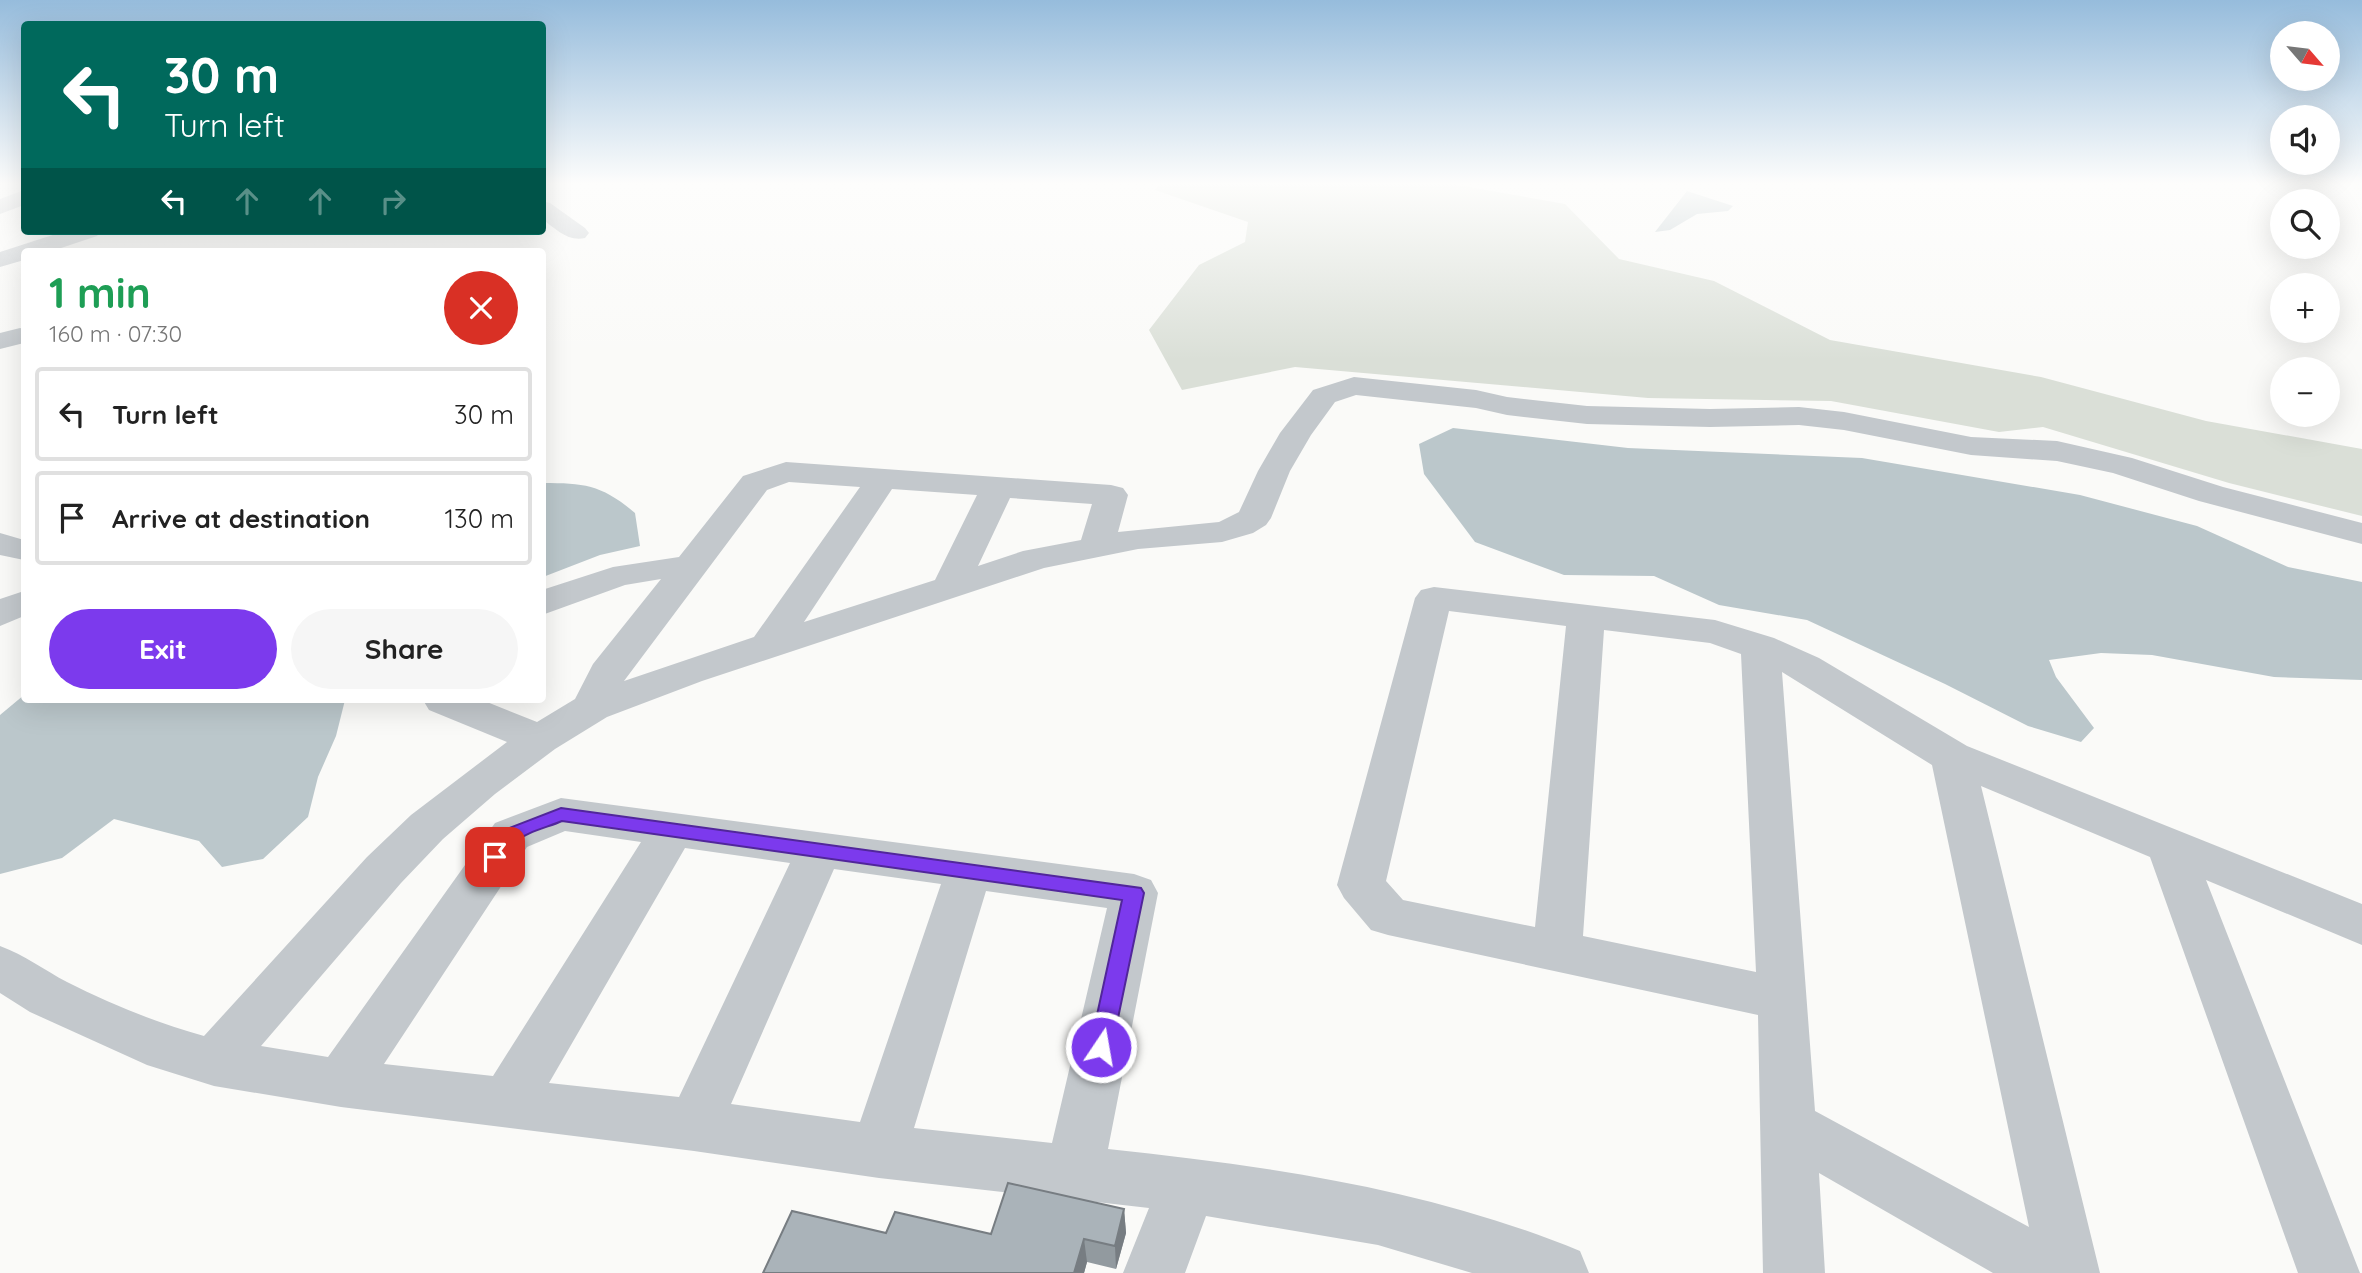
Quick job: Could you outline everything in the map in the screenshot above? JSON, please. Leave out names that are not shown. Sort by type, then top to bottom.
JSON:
[{"type":"street","points":[[37,248],[57,241]]},
{"type":"street","points":[[0,260],[21,253]]},
{"type":"street","points":[[214,1062],[384,870],[427,827],[480,783],[541,739],[592,707],[630,692],[1036,558],[1138,539],[1222,532],[1254,517],[1274,471],[1296,433],[1324,396],[1354,386],[1476,399],[1507,406],[1587,415],[1710,418],[1799,416],[1844,421],[1971,446],[2057,451],[2122,465],[2211,495],[2362,534]]},
{"type":"street","points":[[592,707],[607,673],[755,483],[786,472],[1111,495],[1097,546]]},
{"type":"street","points":[[767,647],[882,479]]},
{"type":"street","points":[[950,586],[997,489]]},
{"type":"street","points":[[0,544],[21,549]]},
{"type":"street","points":[[546,602],[581,587],[655,567],[687,567]]},
{"type":"street","points":[[1783,999],[1388,916],[1362,885],[1434,598],[1715,632],[1760,647],[1805,667],[1952,757],[2362,925]]},
{"type":"street","points":[[0,614],[21,604]]},
{"type":"street","points":[[1557,950],[1587,617]]},
{"type":"street","points":[[1760,647],[1783,999],[1794,1273]]},
{"type":"street","points":[[451,703],[541,739]]},
{"type":"street","points":[[1952,757],[2069,1273]]},
{"type":"street","points":[[341,1083],[510,835],[561,814],[671,832],[1134,893],[1074,1175]]},
{"type":"street","points":[[508,1101],[671,832]]},
{"type":"street","points":[[2169,846],[2329,1273]]},
{"type":"street","points":[[694,1125],[819,851]]},
{"type":"street","points":[[879,1151],[970,870]]},
{"type":"street","points":[[0,967],[48,997],[166,1049],[214,1062],[341,1083],[508,1101],[879,1151],[1074,1175],[1188,1185],[1378,1216],[1513,1255],[1558,1273]]},
{"type":"street","points":[[1789,1126],[2052,1273]]},
{"type":"street","points":[[1154,1273],[1188,1185]]},
{"type":"shaded area","points":[[1602,241],[1619,259],[1714,281],[1830,340],[2041,377],[2206,421],[2362,449],[2362,516],[2229,483],[2043,427],[1999,432],[1831,401],[1648,398],[1295,367],[1182,390],[1149,330],[1199,265],[1245,242]]},
{"type":"shaded area","points":[[1453,428],[1628,448],[1862,458],[2080,495],[2197,526],[2288,567],[2362,582],[2362,680],[2274,677],[2152,655],[2101,653],[2049,660],[2056,677],[2094,728],[2081,742],[2028,726],[1807,620],[1719,605],[1654,576],[1564,575],[1475,542],[1424,474],[1419,444]]},
{"type":"shaded area","points":[[546,483],[582,485],[602,491],[635,513],[640,546],[600,555],[546,576]]},
{"type":"shaded area","points":[[21,698],[21,703],[344,703],[336,736],[318,777],[308,817],[263,859],[222,867],[199,841],[114,819],[62,858],[0,874],[0,715]]},
{"type":"building","points":[[1008,1183],[1124,1209],[1115,1246],[1084,1239],[1074,1273],[763,1273],[792,1211],[886,1233],[895,1212],[991,1234]]},
{"type":"route","points":[[495,857],[510,835],[561,814],[671,832],[1134,893],[1101,1047]]}]
